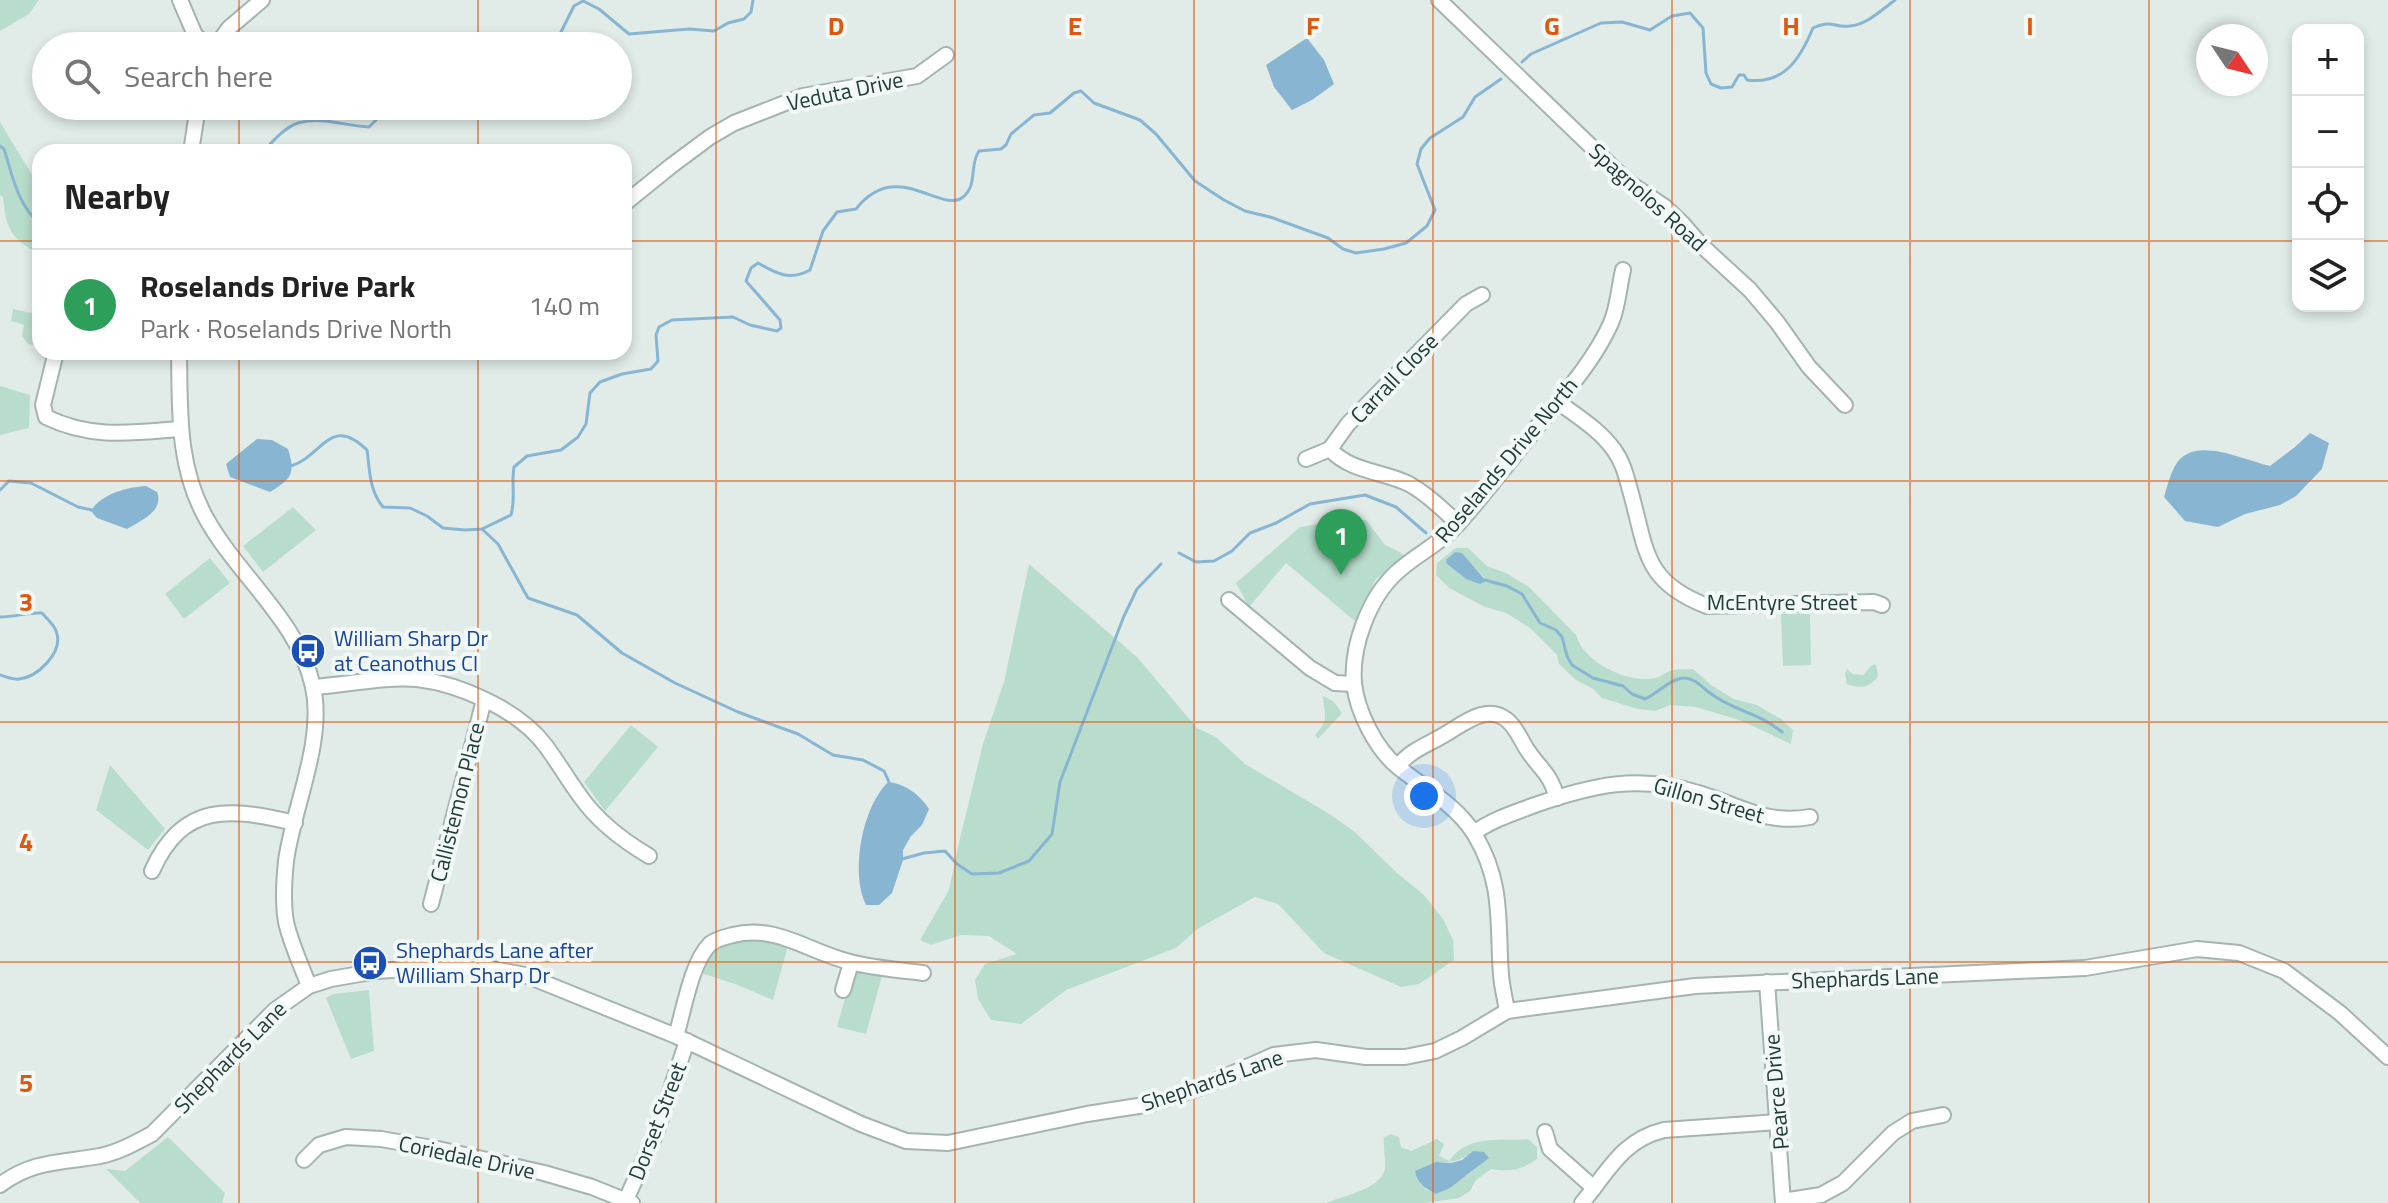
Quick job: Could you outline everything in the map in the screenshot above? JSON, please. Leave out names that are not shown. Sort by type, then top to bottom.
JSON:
[{"type":"street","points":[[180,0],[194,32]]},
{"type":"street","points":[[226,32],[262,0]]},
{"type":"street","name":"Spagnolos Road","points":[[1439,0],[1628,182],[1665,207],[1750,290],[1809,367],[1845,405]]},
{"type":"street","name":"Veduta Drive","points":[[632,198],[710,137],[734,123],[803,96],[917,76],[946,55]]},
{"type":"street","points":[[192,144],[196,120]]},
{"type":"street","name":"Roselands Drive North","points":[[1507,1011],[1501,977],[1499,904],[1493,875],[1474,833],[1446,802],[1398,766],[1380,745],[1365,720],[1354,684],[1355,658],[1367,615],[1395,574],[1458,524],[1592,357],[1612,321],[1623,270]]},
{"type":"street","name":"Carrall Close","points":[[1306,459],[1330,449],[1348,424],[1383,387],[1466,304],[1482,295]]},
{"type":"street","points":[[54,360],[43,405],[46,417],[66,427],[112,435],[179,429]]},
{"type":"street","points":[[179,360],[179,429],[186,471],[205,517],[289,631],[313,687],[313,741],[286,861],[286,922],[309,986]]},
{"type":"street","name":"McEntyre Street","points":[[1558,402],[1600,433],[1615,451],[1624,468],[1649,560],[1664,582],[1687,598],[1707,606],[1874,602],[1882,605]]},
{"type":"street","points":[[1330,449],[1337,457],[1354,466],[1409,484],[1458,524]]},
{"type":"street","points":[[1229,600],[1310,668],[1335,683],[1354,684]]},
{"type":"street","points":[[313,687],[415,679],[452,686],[484,700],[518,720],[542,741],[599,819],[622,840],[649,856]]},
{"type":"street","name":"Callistemon Place","points":[[431,904],[484,700]]},
{"type":"street","points":[[1398,766],[1420,747],[1444,736],[1472,717],[1498,715],[1508,720],[1527,750],[1548,773],[1557,798]]},
{"type":"street","name":"Gillon Street","points":[[1474,833],[1490,822],[1557,798],[1622,782],[1647,782],[1699,793],[1771,818],[1810,817]]},
{"type":"street","points":[[152,871],[160,853],[175,835],[192,822],[210,815],[231,811],[295,823]]},
{"type":"street","name":"Dorset Street","points":[[629,1202],[656,1133],[682,1039],[697,963],[708,946],[746,932],[773,933],[851,963],[923,973]]},
{"type":"street","name":"Shephards Lane","points":[[0,1185],[12,1175],[33,1166],[100,1156],[127,1148],[152,1134],[275,1010],[309,986],[377,971],[451,966],[525,975],[682,1039],[861,1124],[906,1141],[948,1143],[1151,1104],[1202,1087],[1274,1055],[1316,1050],[1366,1057],[1405,1057],[1435,1051],[1507,1011],[1691,987],[2085,968],[2197,949],[2239,953],[2284,971],[2340,1013],[2388,1057]]},
{"type":"street","points":[[843,990],[851,963]]},
{"type":"street","name":"Pearce Drive","points":[[1767,982],[1783,1202]]},
{"type":"street","points":[[1783,1202],[1821,1195],[1843,1183],[1893,1133],[1912,1121],[1943,1115]]},
{"type":"street","points":[[1582,1203],[1626,1149],[1651,1133],[1778,1122]]},
{"type":"street","points":[[1545,1132],[1550,1149],[1594,1188]]},
{"type":"street","name":"Coriedale Drive","points":[[304,1160],[319,1145],[346,1137],[381,1139],[544,1173],[629,1202]]},
{"type":"green space","points":[[0,0],[39,0],[29,14],[0,31]]},
{"type":"green space","points":[[0,122],[32,175],[32,249],[11,232],[0,195]]},
{"type":"green space","points":[[13,309],[32,313],[32,345],[22,336],[24,325],[11,321]]},
{"type":"green space","points":[[0,386],[30,395],[29,428],[0,435]]},
{"type":"green space","points":[[293,507],[316,530],[263,572],[243,546]]},
{"type":"green space","points":[[1366,520],[1385,545],[1405,557],[1376,579],[1356,622],[1286,563],[1249,607],[1236,583],[1300,527]]},
{"type":"green space","points":[[1456,548],[1468,548],[1487,566],[1529,587],[1576,635],[1588,654],[1608,669],[1645,679],[1674,670],[1693,669],[1734,699],[1757,705],[1781,719],[1793,730],[1791,744],[1742,721],[1696,707],[1670,705],[1655,711],[1602,698],[1559,664],[1557,655],[1530,628],[1506,613],[1485,607],[1449,588],[1436,575],[1437,563]],"holes":[[[1466,557],[1484,577],[1466,579],[1447,564]]]},
{"type":"green space","points":[[210,558],[230,583],[184,619],[165,594]]},
{"type":"green space","points":[[1029,564],[1137,657],[1197,728],[1216,737],[1245,764],[1355,832],[1424,895],[1443,919],[1453,940],[1454,960],[1419,984],[1401,987],[1324,953],[1278,904],[1255,897],[1199,928],[1176,948],[1066,990],[1021,1024],[991,1020],[978,999],[975,980],[985,964],[1017,954],[989,936],[961,935],[931,945],[920,940],[949,890],[983,744],[1004,682]]},
{"type":"green space","points":[[1810,613],[1811,665],[1783,666],[1781,614]]},
{"type":"green space","points":[[1876,664],[1878,676],[1872,683],[1860,687],[1847,684],[1847,669],[1853,674],[1863,675]]},
{"type":"green space","points":[[1323,696],[1333,701],[1342,713],[1318,739],[1315,735],[1325,717]]},
{"type":"green space","points":[[631,725],[658,747],[605,811],[584,782]]},
{"type":"green space","points":[[110,765],[165,829],[148,850],[96,810]]},
{"type":"green space","points":[[790,938],[773,1000],[695,971],[715,941]]},
{"type":"green space","points":[[853,969],[882,976],[866,1034],[837,1027]]},
{"type":"green space","points":[[369,990],[374,1051],[351,1059],[326,998],[333,994]]},
{"type":"green space","points":[[1391,1134],[1399,1137],[1401,1147],[1411,1151],[1437,1139],[1444,1144],[1439,1156],[1449,1161],[1456,1152],[1475,1143],[1528,1139],[1537,1147],[1537,1159],[1516,1169],[1491,1169],[1459,1198],[1425,1203],[1326,1203],[1360,1191],[1382,1176],[1385,1169],[1384,1137]],"holes":[[[1473,1151],[1480,1165],[1437,1194],[1425,1189],[1436,1162],[1456,1161]]]},
{"type":"green space","points":[[168,1137],[225,1193],[222,1203],[140,1203],[106,1169],[125,1171]]},
{"type":"water","points":[[1307,38],[1324,60],[1334,84],[1292,110],[1274,87],[1266,65]]},
{"type":"water","points":[[2310,433],[2329,443],[2322,469],[2296,496],[2280,505],[2245,514],[2218,527],[2185,521],[2164,497],[2175,466],[2183,457],[2194,452],[2219,452],[2270,466]]},
{"type":"water","points":[[257,439],[272,440],[288,449],[290,457],[290,475],[270,492],[230,477],[226,464]]},
{"type":"water","points":[[146,486],[157,492],[155,510],[127,529],[97,518],[91,511],[101,500],[115,492]]},
{"type":"water","points":[[1455,552],[1462,553],[1486,581],[1480,584],[1466,579],[1447,564],[1446,560]]},
{"type":"water","points":[[888,782],[912,791],[929,809],[922,825],[903,850],[903,860],[892,893],[879,905],[866,905],[859,876],[861,841],[871,807]]},
{"type":"water","points":[[1473,1151],[1484,1152],[1489,1158],[1450,1188],[1436,1194],[1425,1188],[1418,1179],[1415,1171],[1436,1162],[1462,1160]]},
{"type":"waterway","points":[[632,34],[689,29],[714,31],[744,19],[751,12],[753,0]]},
{"type":"waterway","points":[[1522,62],[1531,54],[1601,23],[1622,22],[1650,30],[1672,16],[1690,13],[1703,28],[1706,73],[1711,84],[1721,88],[1732,87],[1739,75],[1744,75],[1747,80],[1760,80],[1781,74],[1796,59],[1813,28],[1825,24],[1844,26],[1862,23],[1895,0]]},
{"type":"waterway","points":[[561,32],[574,6],[583,1],[599,9],[627,32]]},
{"type":"waterway","points":[[291,466],[327,441],[344,436],[367,450],[373,487],[383,507],[410,508],[443,528],[482,529],[511,515],[514,467],[527,456],[561,450],[578,437],[586,424],[590,393],[600,382],[651,369],[658,361],[656,335],[659,327],[672,320],[733,317],[750,325],[777,331],[781,328],[780,320],[746,281],[751,268],[758,263],[790,276],[810,270],[823,231],[837,212],[856,209],[871,194],[887,188],[902,187],[954,201],[963,197],[970,187],[979,151],[1001,149],[1011,134],[1034,115],[1050,113],[1074,93],[1081,91],[1094,103],[1140,120],[1156,134],[1195,181],[1245,211],[1328,238],[1343,249],[1356,253],[1406,243],[1427,226],[1435,210],[1417,164],[1421,149],[1430,138],[1463,117],[1475,97],[1501,79]]},
{"type":"waterway","points":[[271,144],[298,123],[325,121],[369,127],[376,120]]},
{"type":"waterway","points":[[0,146],[4,149],[21,199],[32,216]]},
{"type":"waterway","points":[[0,490],[9,481],[31,483],[78,507],[92,510]]},
{"type":"waterway","points":[[1179,553],[1196,562],[1214,561],[1232,551],[1250,533],[1310,504],[1365,495],[1396,507],[1426,533]]},
{"type":"waterway","points":[[482,529],[498,544],[528,598],[577,615],[622,653],[675,683],[738,712],[798,734],[833,755],[863,760],[884,771],[889,782]]},
{"type":"waterway","points":[[902,859],[945,851],[972,874],[999,873],[1029,861],[1052,834],[1060,782],[1124,616],[1137,589],[1161,564]]},
{"type":"waterway","points":[[1485,580],[1522,594],[1540,623],[1556,630],[1562,637],[1572,665],[1593,678],[1623,686],[1645,699],[1673,681],[1690,679],[1719,699],[1782,732]]},
{"type":"waterway","points":[[0,617],[42,613],[55,628],[58,641],[47,663],[34,674],[17,679],[0,675]]},
{"type":"place","name":"Roselands Drive Park","points":[[1341,575]]},
{"type":"place","name":"William Sharp Dr at Ceanothus Cl","points":[[308,651]]},
{"type":"place","name":"Shephards Lane after William Sharp Dr","points":[[370,963]]}]
